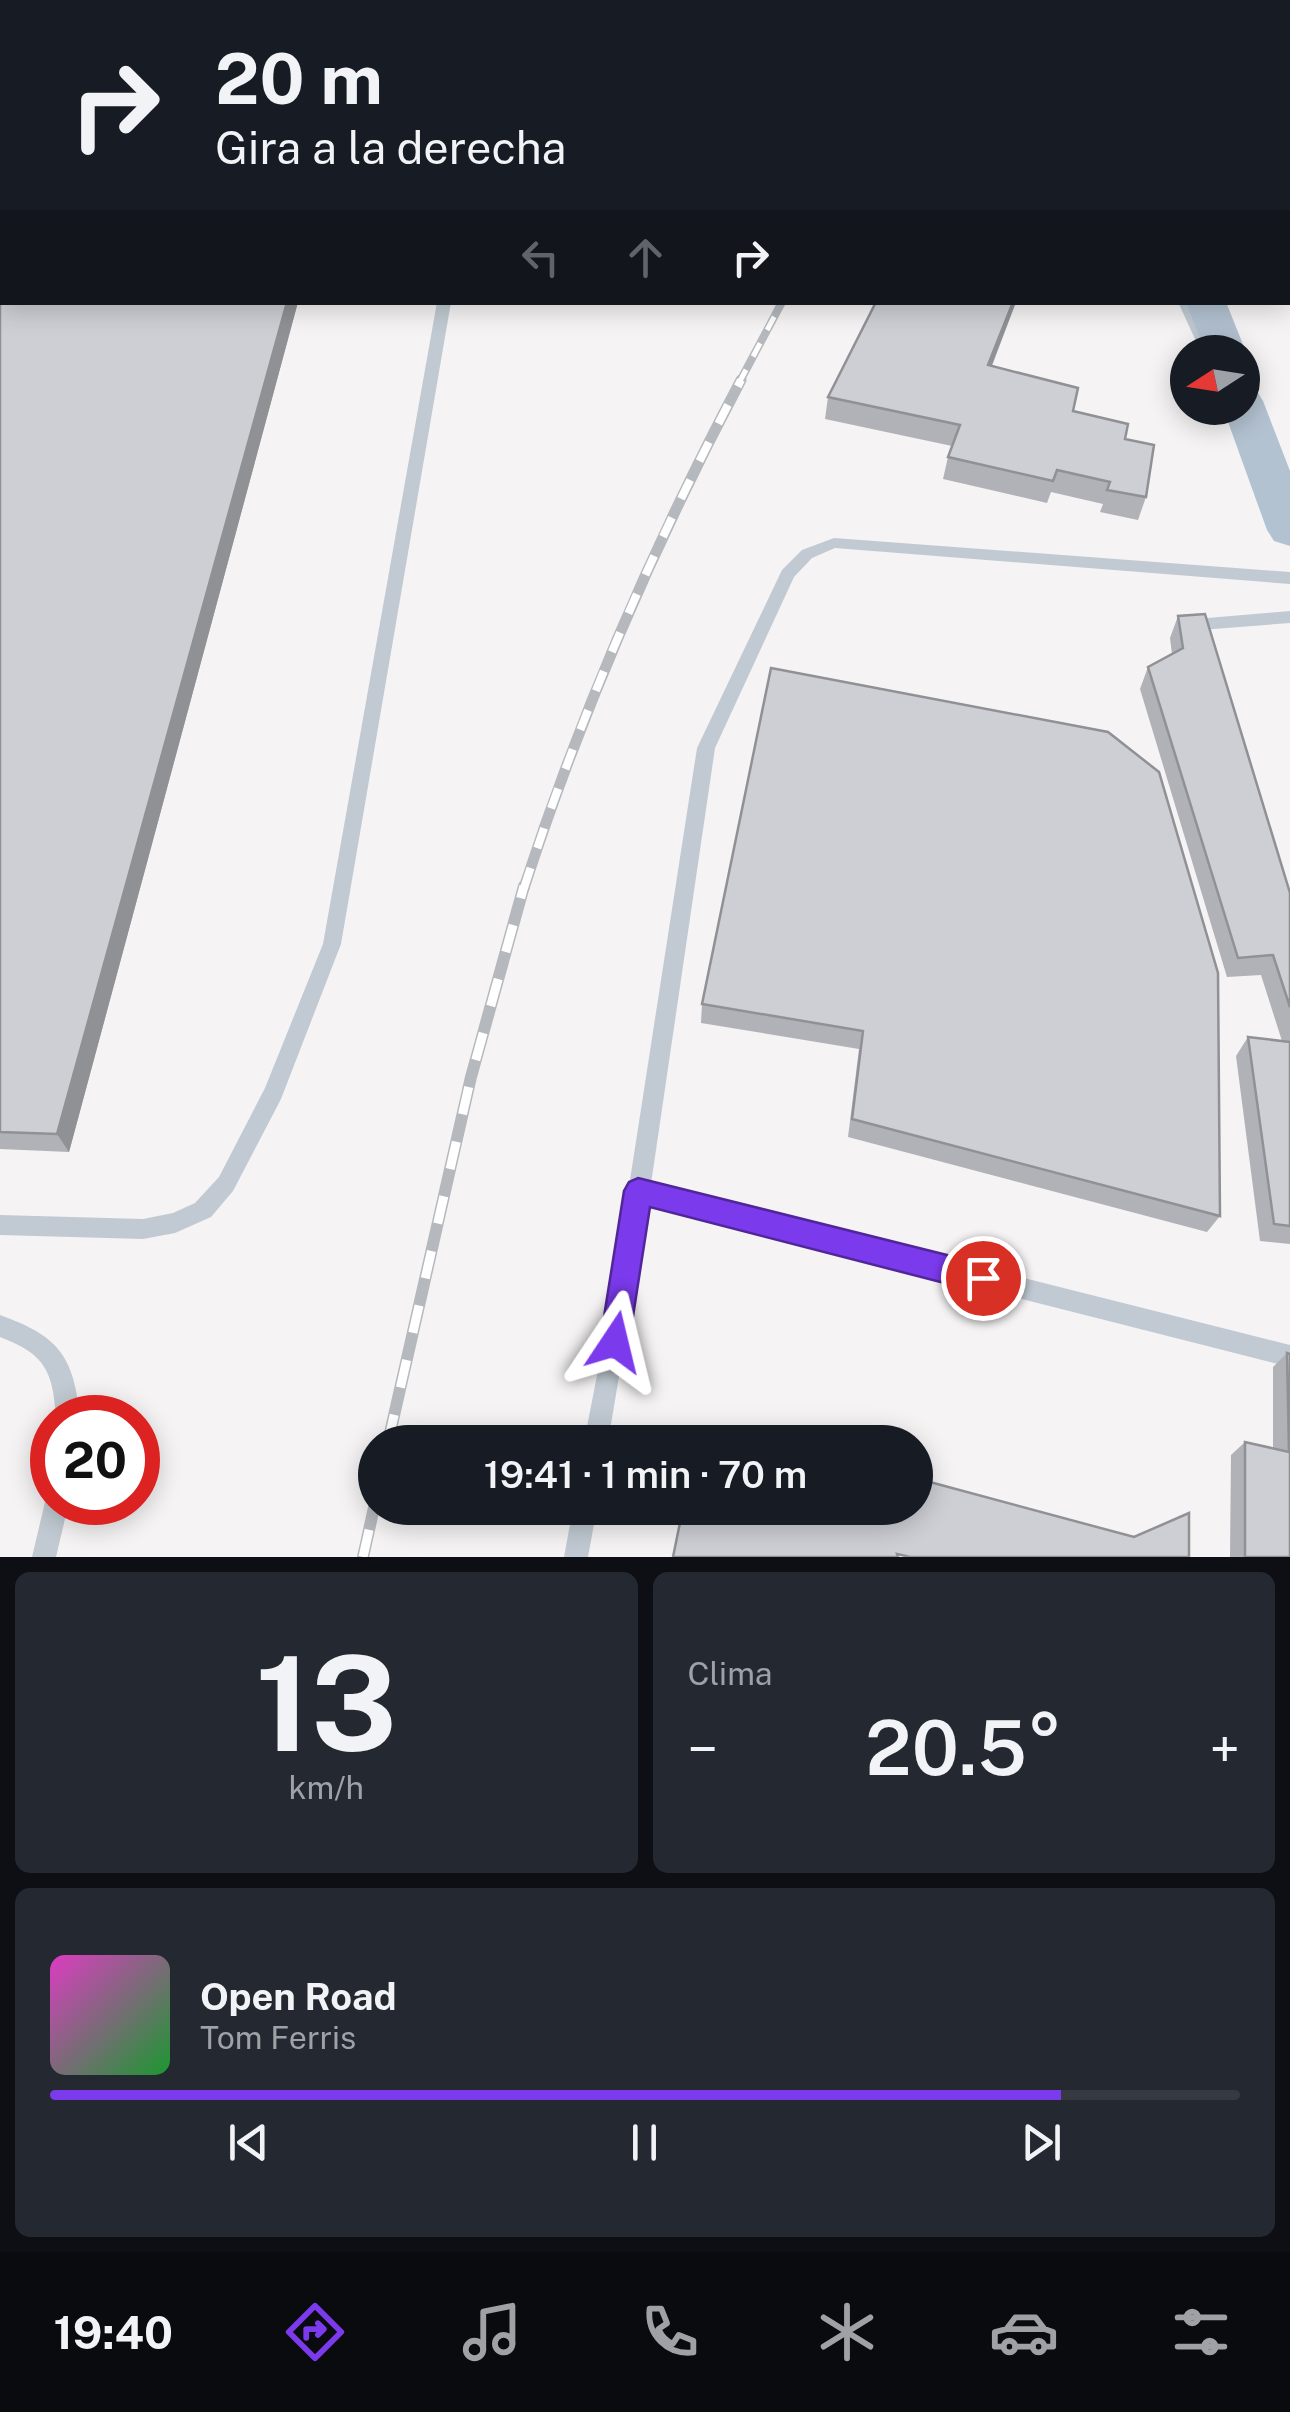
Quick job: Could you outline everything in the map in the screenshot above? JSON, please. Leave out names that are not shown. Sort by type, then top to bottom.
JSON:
[{"type":"main road","points":[[1207,305],[1218,335]]},
{"type":"main road","points":[[1251,425],[1290,530]]},
{"type":"lane","points":[[0,1225],[143,1229],[175,1223],[203,1210],[226,1184],[265,1110],[332,944],[443,305]]},
{"type":"lane","points":[[1185,305],[1200,335]]},
{"type":"lane","points":[[1246,425],[1261,451]]},
{"type":"lane","points":[[599,1425],[706,748],[788,574],[807,554],[834,543],[1290,578]]},
{"type":"lane","points":[[1183,651],[1196,625],[1290,617]]},
{"type":"lane","points":[[638,1191],[1290,1356]]},
{"type":"lane","points":[[0,1326],[34,1338],[62,1365],[65,1395]]},
{"type":"lane","points":[[44,1557],[52,1525]]},
{"type":"lane","points":[[576,1557],[582,1525]]},
{"type":"building","points":[[0,305],[286,305],[57,1134],[0,1132]]},
{"type":"building","points":[[874,305],[1012,305],[988,365],[1078,388],[1073,411],[1128,424],[1125,439],[1154,445],[1146,497],[1107,490],[1110,482],[1057,470],[1053,481],[948,457],[960,425],[828,397]]},
{"type":"building","points":[[1205,614],[1290,893],[1290,1007],[1273,955],[1238,958],[1148,667],[1183,648],[1178,616]]},
{"type":"building","points":[[771,668],[1108,732],[1159,772],[1218,973],[1220,1216],[852,1119],[863,1031],[702,1004]]},
{"type":"building","points":[[1248,1037],[1290,1042],[1290,1226],[1274,1224]]},
{"type":"building","points":[[1287,1353],[1290,1354],[1290,1557],[1245,1557],[1245,1442],[1289,1452]]},
{"type":"building","points":[[933,1483],[1134,1537],[1189,1513],[1189,1557],[673,1557],[680,1525],[933,1525]]},
{"type":"railway","points":[[739,383],[780,305]]},
{"type":"railway","points":[[524,888],[621,630],[678,504],[741,380]]},
{"type":"railway","points":[[392,1425],[471,1077],[524,886]]},
{"type":"railway","points":[[363,1557],[370,1525]]},
{"type":"route","points":[[615,1342],[638,1191],[983,1278]]}]
